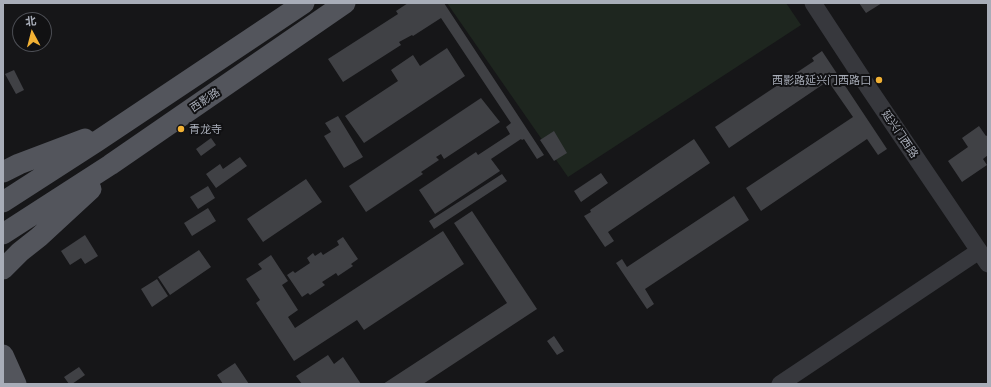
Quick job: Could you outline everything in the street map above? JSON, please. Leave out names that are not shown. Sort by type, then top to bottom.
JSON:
[{"type":"main road","points":[[3,202],[125,123],[304,3]]},
{"type":"main road","name":"西影路","points":[[3,234],[138,145],[345,3]]},
{"type":"main road","points":[[3,172],[19,164],[125,123]]},
{"type":"main road","points":[[3,269],[138,145]]},
{"type":"main road","points":[[3,355],[16,384]]},
{"type":"main road","points":[[3,379],[6,384]]},
{"type":"street","name":"延兴门西路","points":[[813,3],[983,258]]},
{"type":"street","points":[[780,384],[983,258]]},
{"type":"shaded area","points":[[447,3],[786,3],[801,25],[568,177]]},
{"type":"building","points":[[408,3],[444,3],[544,155],[537,159],[524,139],[521,139],[491,159],[500,171],[435,214],[419,190],[476,152],[478,155],[510,134],[506,127],[511,123],[441,18],[413,36],[412,35],[399,42],[401,45],[343,82],[328,59],[398,14],[396,11]]},
{"type":"building","points":[[859,3],[882,3],[866,13]]},
{"type":"building","points":[[447,48],[465,76],[364,143],[345,116],[398,81],[391,70],[413,55],[420,66]]},
{"type":"building","points":[[822,51],[887,149],[878,155],[867,139],[761,211],[746,188],[853,117],[828,81],[729,148],[715,127],[814,61],[812,58]]},
{"type":"building","points":[[14,70],[24,90],[16,94],[5,74]]},
{"type":"building","points":[[481,98],[500,122],[444,159],[441,154],[436,157],[439,160],[421,172],[423,174],[366,212],[349,186]]},
{"type":"building","points":[[338,116],[363,157],[344,168],[324,136],[331,132],[325,123]]},
{"type":"building","points":[[979,126],[986,136],[988,135],[988,155],[983,159],[987,165],[962,182],[948,161],[968,147],[962,138]]},
{"type":"building","points":[[554,131],[567,153],[554,161],[540,140]]},
{"type":"building","points":[[211,138],[216,145],[201,156],[196,149]]},
{"type":"building","points":[[694,139],[710,163],[608,232],[614,241],[605,247],[584,216],[591,212],[590,210]]},
{"type":"building","points":[[240,157],[247,166],[216,188],[206,174],[220,164],[223,169]]},
{"type":"building","points":[[601,173],[608,183],[581,202],[574,191]]},
{"type":"building","points":[[502,174],[507,181],[434,229],[429,221]]},
{"type":"building","points":[[306,179],[322,202],[263,242],[247,219]]},
{"type":"building","points":[[208,186],[215,198],[198,209],[190,197]]},
{"type":"building","points":[[734,196],[749,220],[645,289],[654,304],[647,309],[616,263],[622,259],[627,267]]},
{"type":"building","points":[[208,208],[216,221],[192,236],[184,223]]},
{"type":"building","points":[[472,211],[537,309],[423,384],[383,384],[507,303],[454,223]]},
{"type":"building","points":[[443,231],[464,264],[364,330],[357,320],[294,361],[256,303],[260,300],[246,279],[262,269],[258,264],[271,255],[288,281],[282,285],[298,310],[288,317],[295,328]]},
{"type":"building","points":[[85,235],[98,256],[85,264],[81,258],[70,265],[61,251]]},
{"type":"building","points":[[343,237],[358,259],[351,264],[353,266],[338,276],[336,273],[322,282],[325,285],[310,295],[308,293],[302,297],[287,275],[293,271],[295,273],[310,263],[307,258],[313,253],[315,256],[321,252],[323,255],[339,245],[337,241]]},
{"type":"building","points":[[199,250],[211,267],[170,295],[158,277]]},
{"type":"building","points":[[157,279],[168,296],[152,307],[141,289]]},
{"type":"building","points":[[554,336],[564,351],[557,355],[547,341]]},
{"type":"building","points":[[328,355],[334,364],[343,357],[361,384],[302,384],[296,376]]},
{"type":"building","points":[[235,363],[249,384],[223,384],[217,375]]},
{"type":"building","points":[[79,367],[85,375],[72,384],[69,384],[64,377]]},
{"type":"place","name":"西影路延兴门西路口","points":[[879,80]]},
{"type":"place","name":"青龙寺","points":[[181,129]]}]
